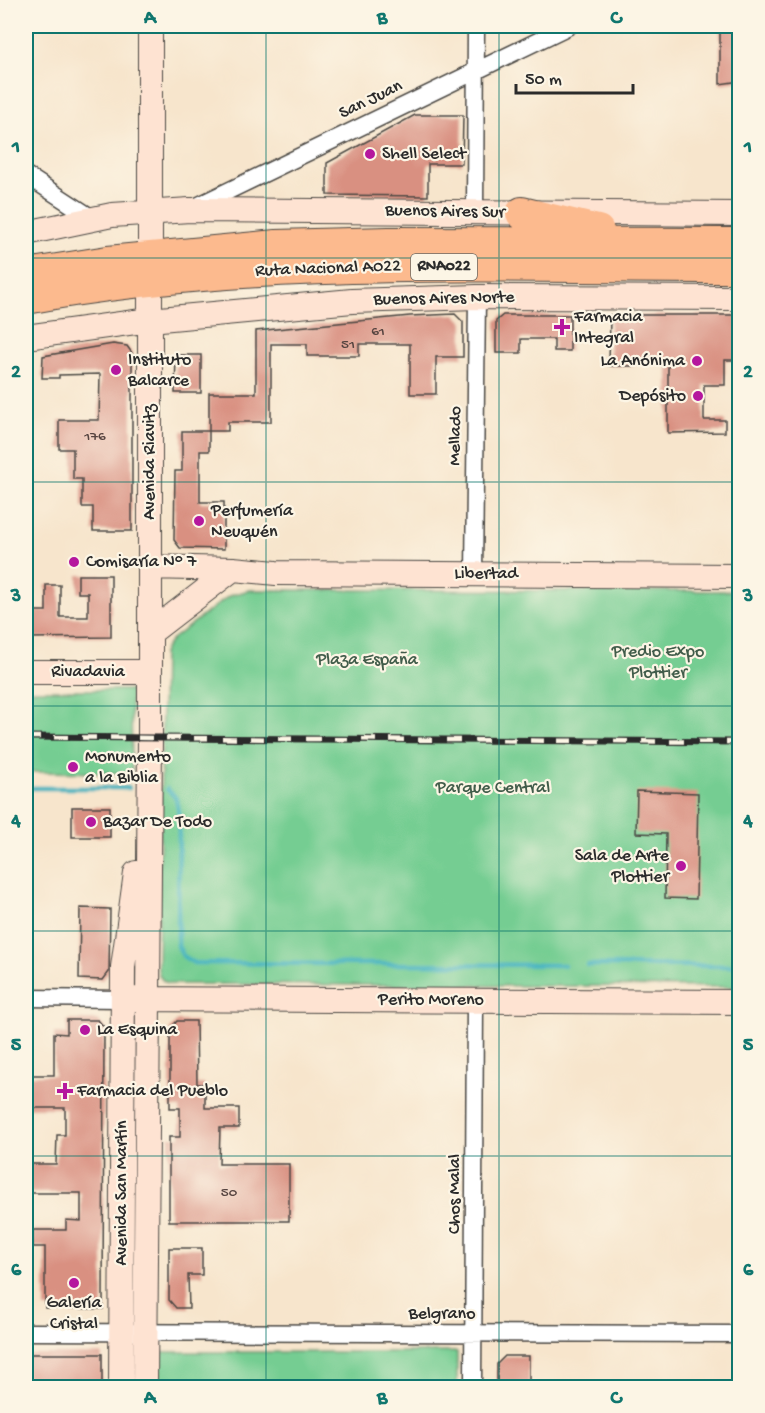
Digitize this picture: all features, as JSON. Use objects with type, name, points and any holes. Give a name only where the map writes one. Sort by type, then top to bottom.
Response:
[{"type":"highway","points":[[522,213],[645,243]]},
{"type":"highway","name":"Ruta Nacional A022","points":[[26,298],[240,249],[322,244],[740,244]]},
{"type":"highway","name":"Ruta Nacional A022","points":[[26,275],[150,268],[740,267]]},
{"type":"main road","name":"Avenida Riavitz","points":[[147,999],[150,633],[158,568],[150,320],[150,26]]},
{"type":"main road","name":"Buenos Aires Sur","points":[[26,232],[92,218],[150,211],[740,214]]},
{"type":"main road","name":"Buenos Aires Norte","points":[[26,337],[150,320],[352,301],[477,297],[740,298]]},
{"type":"main road","name":"Libertad","points":[[158,568],[233,569],[276,573],[740,576]]},
{"type":"main road","points":[[158,568],[188,584],[191,594],[190,604]]},
{"type":"main road","points":[[150,633],[233,569]]},
{"type":"main road","name":"Rivadavia","points":[[26,672],[150,672]]},
{"type":"main road","name":"Avenida Riavitz","points":[[123,999],[126,937],[149,791]]},
{"type":"main road","name":"Perito Moreno","points":[[123,999],[740,1002]]},
{"type":"main road","name":"Avenida San Martín","points":[[120,1388],[123,999]]},
{"type":"main road","name":"Avenida San Martín","points":[[145,1388],[147,999]]},
{"type":"street","points":[[475,212],[476,26]]},
{"type":"street","name":"San Juan","points":[[190,210],[569,26]]},
{"type":"street","points":[[26,175],[92,218]]},
{"type":"street","points":[[58,197],[63,213],[58,225]]},
{"type":"street","name":"Mellado","points":[[474,574],[477,297]]},
{"type":"street","points":[[26,998],[123,999]]},
{"type":"street","name":"Chos Malal","points":[[473,1388],[475,1000]]},
{"type":"street","name":"Belgrano","points":[[26,1332],[740,1334]]},
{"type":"green space","name":"Parque Central","points":[[249,590],[739,591],[739,987],[172,984],[163,980],[158,966],[163,654],[172,639],[229,596]]},
{"type":"green space","points":[[26,690],[131,690],[132,773],[26,772]]},
{"type":"green space","points":[[156,1352],[457,1352],[457,1387],[156,1387]]},
{"type":"building","points":[[720,26],[740,26],[740,81],[720,84]]},
{"type":"building","points":[[415,115],[463,115],[462,164],[428,164],[428,196],[327,195],[327,163]]},
{"type":"building","points":[[455,314],[463,322],[463,357],[436,357],[436,394],[410,394],[410,344],[359,344],[359,356],[307,356],[307,344],[271,344],[271,422],[228,422],[228,431],[209,431],[209,393],[256,393],[256,331],[410,316]]},
{"type":"building","points":[[503,315],[570,315],[570,351],[554,351],[554,339],[521,339],[521,353],[496,353],[496,321]]},
{"type":"building","points":[[610,315],[740,315],[740,360],[725,360],[725,385],[704,385],[704,420],[725,420],[725,432],[668,433],[668,362],[634,362],[634,366],[609,366]]},
{"type":"building","points":[[113,344],[127,346],[132,353],[132,531],[93,531],[93,507],[82,507],[82,479],[73,479],[73,449],[59,449],[59,420],[99,420],[100,374],[59,375],[59,378],[42,378],[43,356]]},
{"type":"building","points":[[176,355],[201,355],[201,393],[175,393]]},
{"type":"building","points":[[182,431],[209,431],[209,451],[200,451],[200,502],[224,502],[224,549],[180,548],[174,540],[175,471],[182,471]]},
{"type":"building","points":[[78,575],[111,575],[111,637],[26,638],[26,611],[46,611],[46,585],[60,585],[60,617],[88,617],[88,593],[78,593]]},
{"type":"building","name":"Sala de Arte Plottier","points":[[637,791],[698,793],[696,899],[665,898],[666,834],[636,833]]},
{"type":"building","name":"Bazar De Todo","points":[[72,807],[110,807],[110,837],[72,837]]},
{"type":"building","points":[[80,908],[110,909],[109,972],[103,980],[79,979]]},
{"type":"building","points":[[67,1020],[98,1020],[104,1027],[103,1309],[45,1308],[45,1247],[33,1247],[33,1230],[66,1230],[66,1220],[81,1221],[81,1193],[26,1193],[28,1164],[56,1164],[57,1135],[65,1135],[65,1108],[26,1108],[26,1075],[54,1075],[54,1033],[67,1034]]},
{"type":"building","points":[[177,1021],[196,1021],[197,1084],[205,1084],[205,1108],[239,1108],[239,1128],[220,1128],[219,1164],[289,1164],[289,1221],[169,1221],[169,1137],[180,1137],[180,1108],[170,1108],[170,1029]]},
{"type":"building","points":[[169,1248],[202,1248],[202,1275],[188,1275],[189,1308],[176,1308],[169,1300]]},
{"type":"building","points":[[26,1354],[102,1354],[102,1388],[26,1388]]},
{"type":"building","points":[[505,1356],[529,1356],[529,1388],[497,1388],[497,1364]]},
{"type":"waterway","points":[[26,788],[129,788]]},
{"type":"waterway","points":[[167,789],[176,798],[179,814],[178,946],[183,956],[194,963],[564,965]]},
{"type":"waterway","points":[[587,965],[740,966]]},
{"type":"railway","points":[[26,737],[740,742]]},
{"type":"place","name":"Shell Select","points":[[370,154]]},
{"type":"place","name":"Farmacia Integral","points":[[562,327]]},
{"type":"place","name":"La Anónima","points":[[697,361]]},
{"type":"place","name":"Instituto Balcarce","points":[[116,370]]},
{"type":"place","name":"Depósito","points":[[698,396]]},
{"type":"place","name":"Perfumería Neuquén","points":[[199,521]]},
{"type":"place","name":"Comisaría N° 7","points":[[74,562]]},
{"type":"place","name":"Monumento a la Biblia","points":[[73,767]]},
{"type":"place","name":"Bazar De Todo","points":[[91,822]]},
{"type":"place","name":"Sala de Arte Plottier","points":[[681,866]]},
{"type":"place","name":"La Esquina","points":[[85,1030]]},
{"type":"place","name":"Farmacia del Pueblo","points":[[65,1091]]},
{"type":"place","name":"Galería Cristal","points":[[74,1283]]},
{"type":"park label","name":"Plaza España","points":[[367,660]]},
{"type":"park label","name":"Predio Expo Plottier","points":[[658,662]]}]
